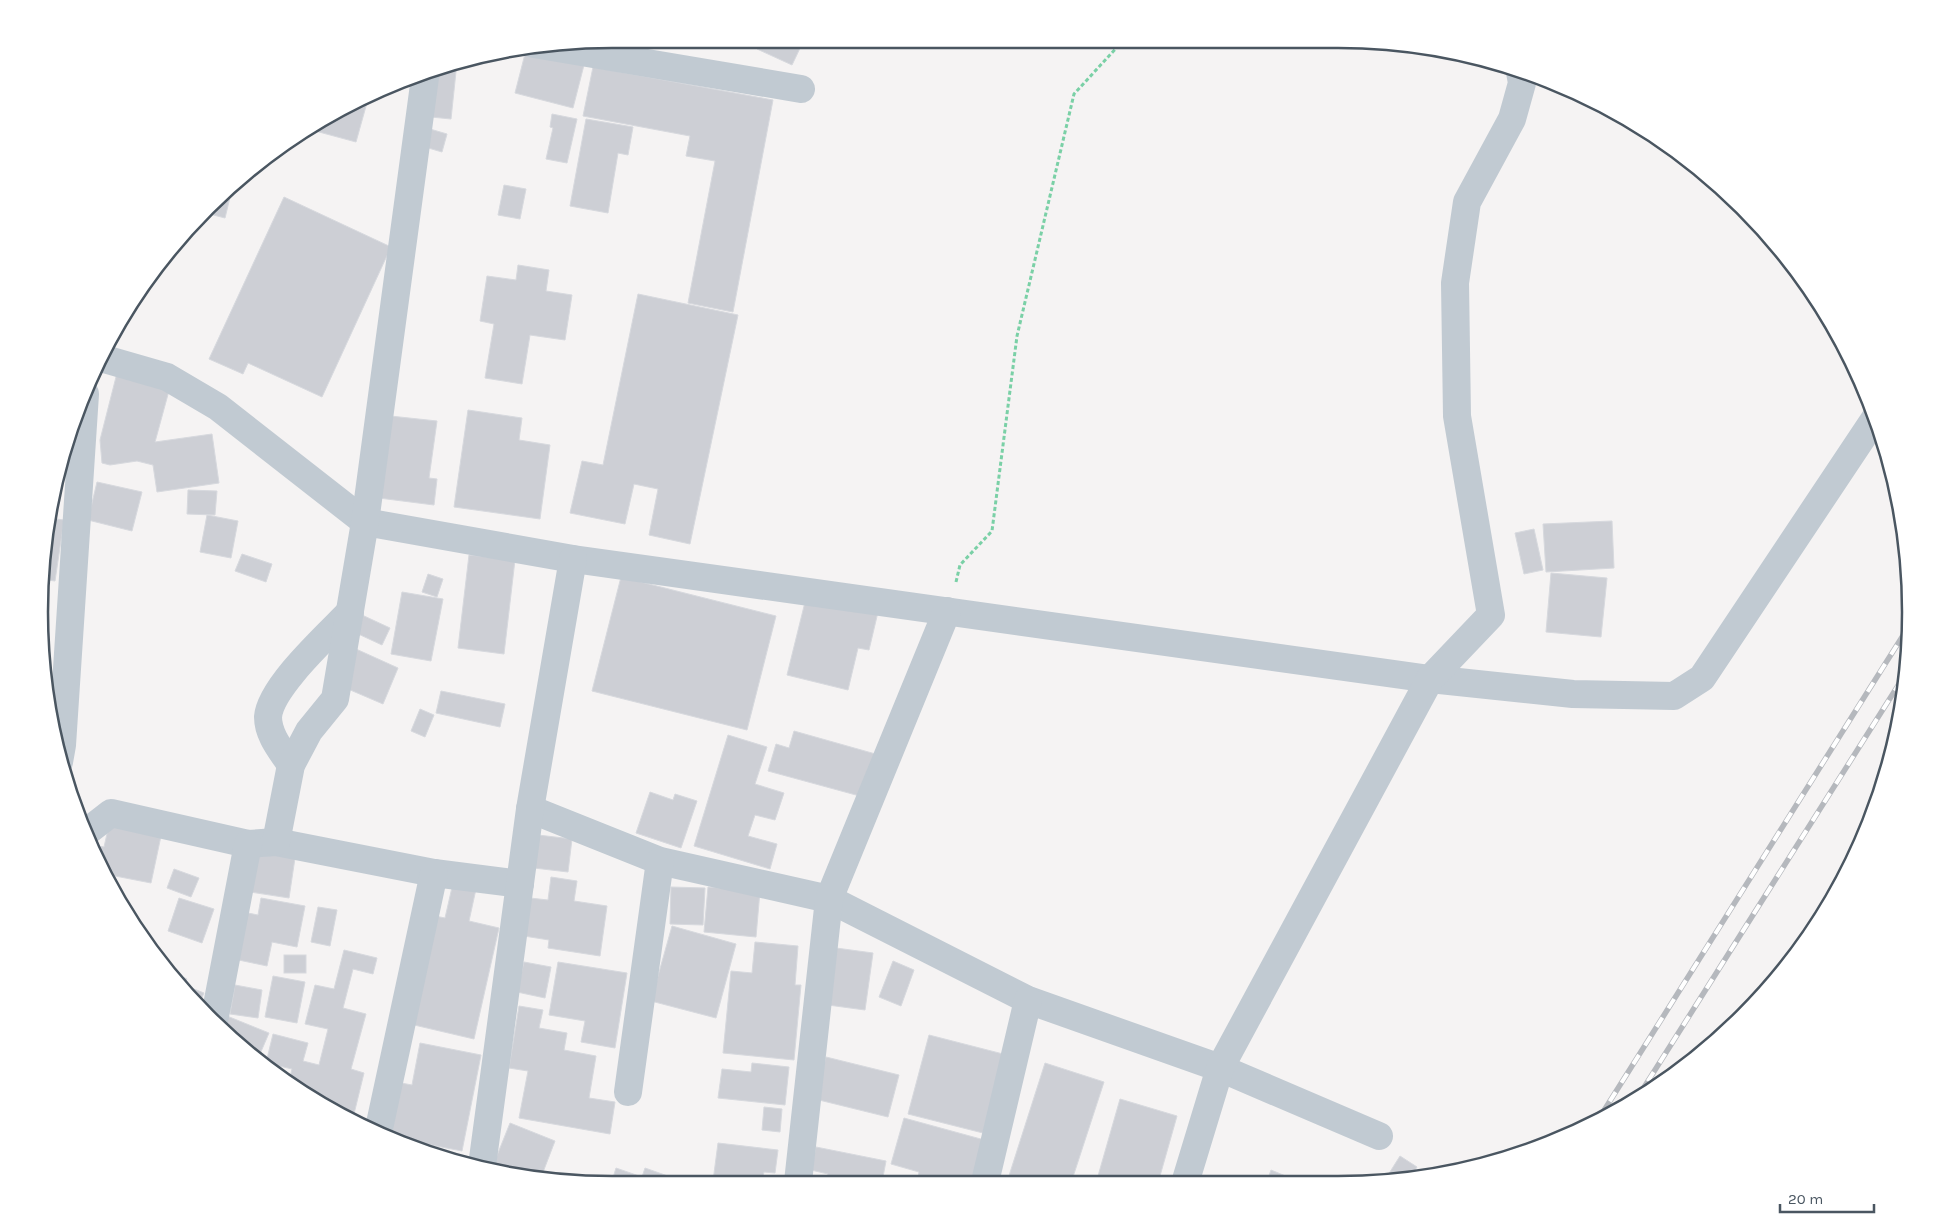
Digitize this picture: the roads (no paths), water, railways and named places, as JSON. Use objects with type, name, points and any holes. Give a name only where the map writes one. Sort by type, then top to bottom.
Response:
[{"type":"street","points":[[567,50],[801,89]]},
{"type":"street","points":[[1187,1176],[1220,1068],[1430,679],[1491,616],[1458,416],[1455,283],[1466,202],[1512,119],[1522,82],[1521,78]]},
{"type":"street","points":[[276,842],[291,764],[309,731],[335,699],[365,522],[425,79]]},
{"type":"street","points":[[107,360],[168,377],[218,407],[365,522],[573,559],[1430,679],[1573,694],[1674,696],[1702,678],[1871,425]]},
{"type":"street","points":[[60,728],[82,417]]},
{"type":"street","points":[[483,1161],[530,809],[573,559]]},
{"type":"street","points":[[799,1176],[829,899],[947,611]]},
{"type":"street","points":[[291,764],[272,737],[268,716],[277,693],[296,669],[350,612]]},
{"type":"street","points":[[530,809],[660,861],[829,899],[1028,1000],[1220,1068],[1379,1136]]},
{"type":"street","points":[[90,829],[110,813],[248,844],[276,842],[434,873],[520,884]]},
{"type":"street","points":[[215,1013],[248,844]]},
{"type":"street","points":[[628,1092],[660,861]]},
{"type":"street","points":[[379,1126],[434,873]]},
{"type":"street","points":[[986,1176],[1028,1000]]},
{"type":"railway","points":[[1605,1109],[1901,638]]},
{"type":"railway","points":[[1645,1085],[1898,686]]}]
